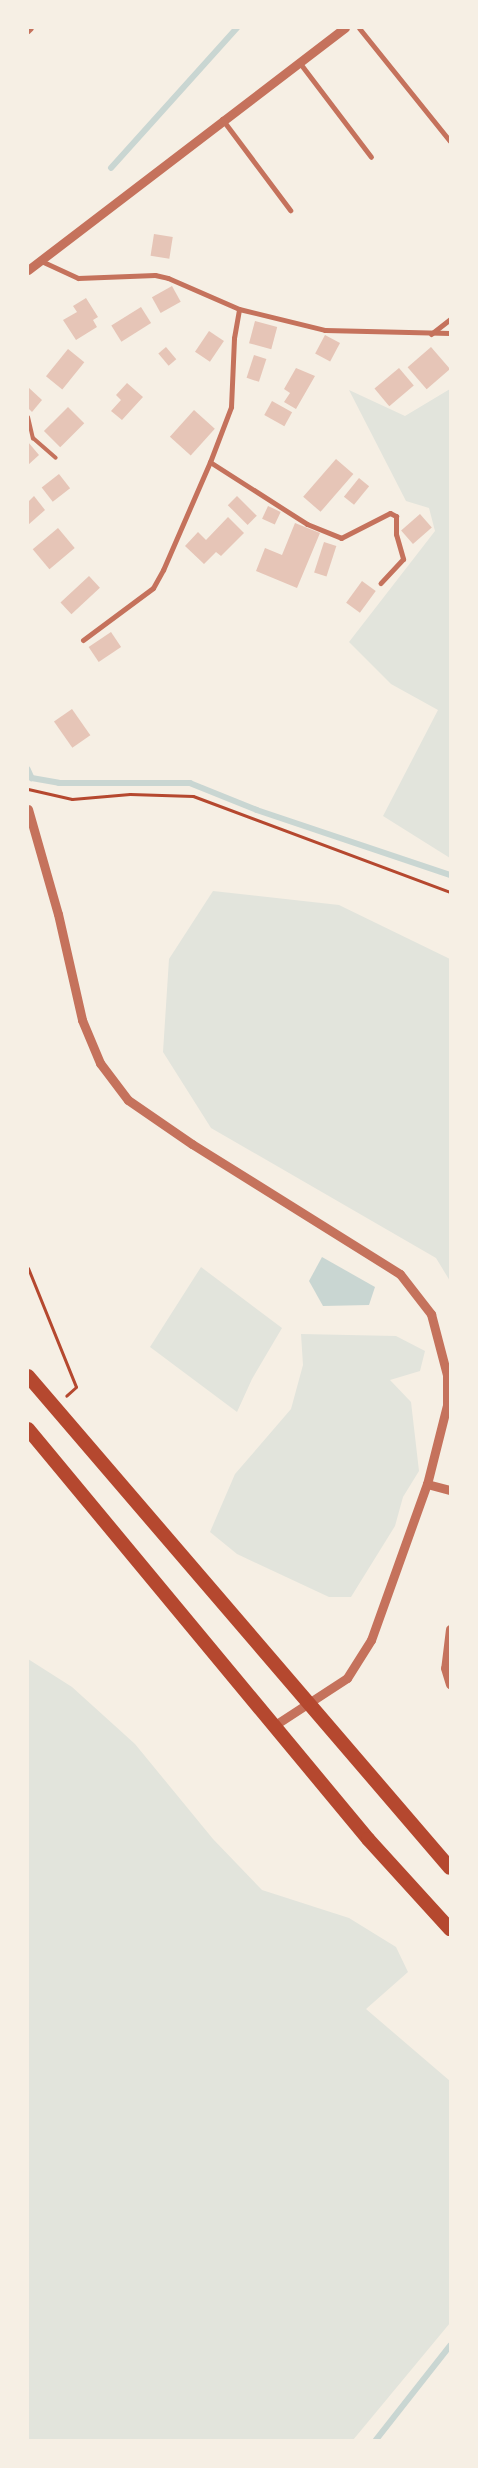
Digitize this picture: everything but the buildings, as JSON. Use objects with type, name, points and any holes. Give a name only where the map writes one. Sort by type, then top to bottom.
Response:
[{"type":"highway","points":[[28,1376],[306,1703],[450,1868]]},
{"type":"highway","points":[[28,1429],[368,1839],[450,1929]]},
{"type":"street","points":[[28,270],[221,119],[345,28]]},
{"type":"street","points":[[358,28],[450,141]]},
{"type":"street","points":[[299,62],[371,157]]},
{"type":"street","points":[[221,119],[290,210]]},
{"type":"street","points":[[39,260],[78,278],[155,275],[168,278],[239,309],[325,330],[450,333]]},
{"type":"street","points":[[83,640],[153,588],[210,462],[231,407],[234,338],[239,309]]},
{"type":"street","points":[[430,334],[450,319]]},
{"type":"street","points":[[210,462],[307,524],[341,538],[390,513],[396,516],[396,534],[403,559],[381,583]]},
{"type":"street","points":[[28,809],[58,914],[82,1020],[100,1063],[128,1100],[192,1144],[400,1274],[431,1314],[448,1372],[447,1405],[427,1484],[371,1640],[347,1678],[275,1725]]},
{"type":"street","points":[[427,1484],[450,1490]]},
{"type":"street","points":[[450,1629],[444,1668],[450,1684]]},
{"type":"lane","points":[[28,417],[33,438],[56,458]]},
{"type":"path","points":[[28,789],[72,799],[130,794],[193,796],[450,892]]},
{"type":"path","points":[[28,1268],[76,1387],[55,1406]]},
{"type":"shaded area","points":[[450,389],[450,858],[383,816],[438,710],[391,684],[349,642],[435,531],[429,508],[406,501],[349,390],[405,416]]},
{"type":"shaded area","points":[[213,891],[339,905],[450,959],[450,1281],[436,1258],[211,1128],[163,1052],[169,959]]},
{"type":"shaded area","points":[[322,1257],[375,1287],[369,1305],[323,1306],[309,1281]]},
{"type":"shaded area","points":[[201,1267],[282,1328],[252,1379],[237,1412],[150,1347]]},
{"type":"shaded area","points":[[301,1334],[396,1336],[425,1351],[420,1371],[390,1380],[411,1402],[419,1471],[403,1497],[395,1526],[351,1597],[329,1597],[237,1554],[210,1532],[235,1474],[291,1409],[303,1365]]},
{"type":"shaded area","points":[[28,1659],[72,1687],[135,1744],[213,1839],[262,1890],[349,1918],[396,1947],[408,1972],[366,2009],[450,2081],[450,2323],[353,2440],[28,2440]]},
{"type":"waterway","points":[[111,168],[237,28]]},
{"type":"waterway","points":[[28,769],[32,778],[59,783],[190,783],[257,810],[450,875]]},
{"type":"waterway","points":[[376,2440],[450,2346]]}]
